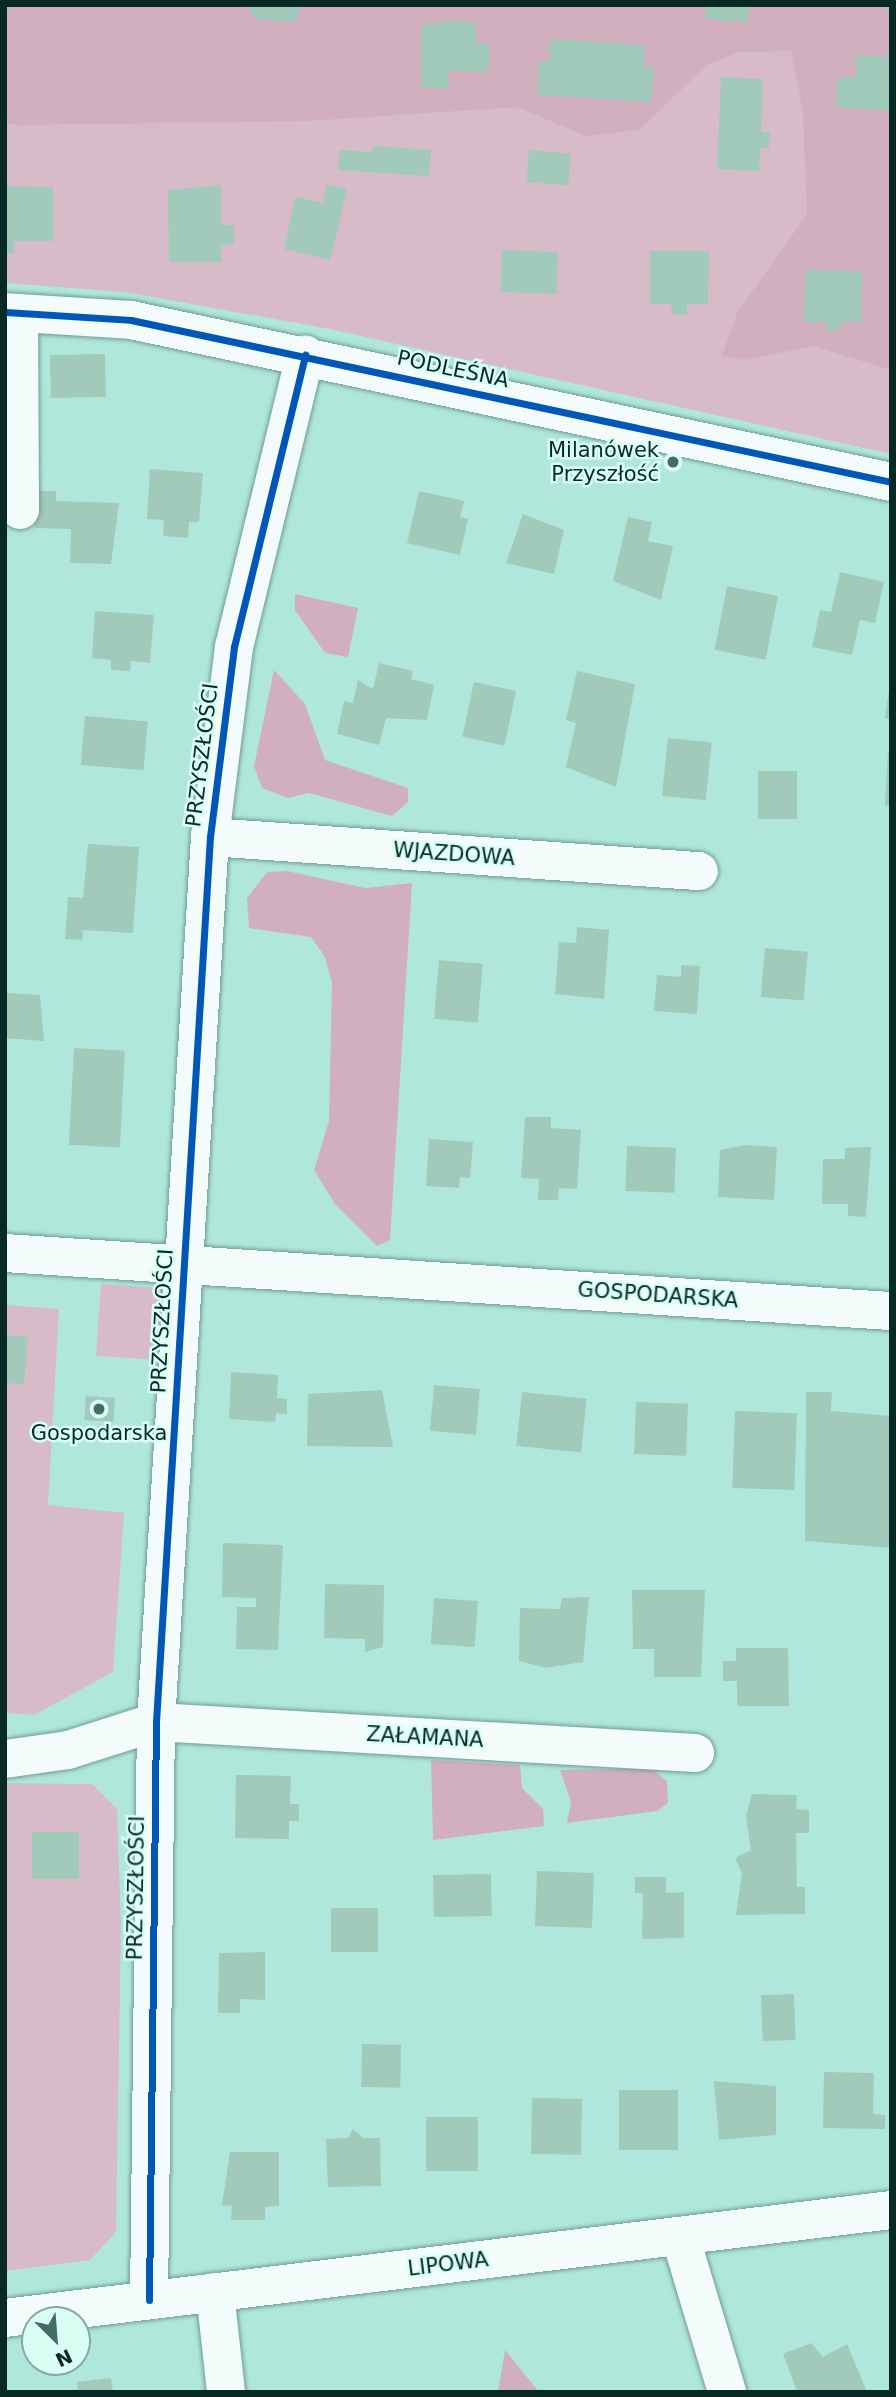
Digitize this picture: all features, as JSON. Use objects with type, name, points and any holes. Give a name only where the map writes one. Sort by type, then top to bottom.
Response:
[{"type":"street","name":"PODLEŚNA","points":[[12,313],[131,320],[891,482]]},
{"type":"street","points":[[12,313],[20,510]]},
{"type":"street","name":"PRZYSZŁOŚCI","points":[[149,2300],[156,1722],[209,837],[234,647],[304,355]]},
{"type":"street","name":"WJAZDOWA","points":[[209,837],[699,871]]},
{"type":"street","name":"GOSPODARSKA","points":[[5,1253],[183,1262],[891,1311]]},
{"type":"street","points":[[5,1759],[68,1750],[156,1722]]},
{"type":"street","name":"ZAŁAMANA","points":[[156,1722],[695,1753]]},
{"type":"street","name":"LIPOWA","points":[[5,2318],[891,2210]]},
{"type":"street","points":[[680,2236],[727,2392]]},
{"type":"street","points":[[215,2292],[226,2392]]},
{"type":"shaded area","points":[[5,5],[891,5],[891,454],[325,328],[124,292],[5,283]]},
{"type":"shaded area","points":[[5,5],[891,5],[891,370],[814,346],[744,360],[722,356],[737,313],[807,214],[803,113],[791,51],[739,52],[707,65],[639,130],[586,136],[517,107],[308,121],[18,125],[5,123]]},
{"type":"shaded area","points":[[295,594],[358,608],[348,657],[325,653],[295,610]]},
{"type":"shaded area","points":[[274,670],[305,704],[325,760],[408,788],[408,802],[392,816],[309,793],[288,798],[262,788],[254,766]]},
{"type":"shaded area","points":[[287,871],[365,888],[412,883],[390,1240],[377,1246],[335,1204],[314,1170],[329,1121],[332,983],[325,957],[311,937],[249,928],[247,898],[267,872]]},
{"type":"shaded area","points":[[101,1284],[162,1288],[157,1360],[96,1356]]},
{"type":"shaded area","points":[[5,1305],[59,1309],[48,1505],[124,1513],[113,1672],[34,1715],[5,1713]]},
{"type":"shaded area","points":[[431,1760],[520,1765],[522,1788],[543,1809],[544,1826],[433,1840]]},
{"type":"shaded area","points":[[652,1769],[667,1781],[668,1803],[657,1811],[567,1823],[571,1802],[560,1770]]},
{"type":"shaded area","points":[[5,1783],[92,1784],[117,1809],[121,1927],[116,2232],[90,2260],[5,2271]]},
{"type":"shaded area","points":[[505,2350],[539,2392],[498,2392]]},
{"type":"building","points":[[244,5],[299,5],[298,16],[292,22],[257,19]]},
{"type":"building","points":[[706,5],[749,5],[748,22],[705,19]]},
{"type":"building","points":[[449,21],[476,23],[476,43],[489,44],[489,72],[449,71],[448,88],[421,88],[422,25]]},
{"type":"building","points":[[551,39],[645,45],[643,67],[654,67],[651,102],[537,95],[539,62],[549,61]]},
{"type":"building","points":[[856,55],[891,57],[891,111],[836,107],[837,77],[855,77]]},
{"type":"building","points":[[721,77],[763,79],[761,132],[770,132],[769,148],[760,148],[759,171],[717,169]]},
{"type":"building","points":[[373,146],[431,150],[429,176],[338,170],[339,150],[372,152]]},
{"type":"building","points":[[529,150],[571,154],[568,186],[526,182]]},
{"type":"building","points":[[327,184],[347,189],[330,260],[284,249],[295,197],[323,203]]},
{"type":"building","points":[[221,185],[221,225],[234,225],[234,244],[221,245],[221,262],[169,262],[168,190]]},
{"type":"building","points":[[5,186],[53,187],[53,241],[14,241],[14,253],[5,253]]},
{"type":"building","points":[[502,250],[558,252],[557,294],[501,292]]},
{"type":"building","points":[[650,251],[709,251],[708,304],[687,304],[687,315],[672,314],[671,304],[650,304]]},
{"type":"building","points":[[805,270],[862,271],[861,322],[840,322],[840,331],[827,331],[827,322],[804,322]]},
{"type":"building","points":[[105,354],[106,397],[51,398],[50,355]]},
{"type":"building","points":[[150,469],[203,473],[199,522],[189,522],[188,538],[163,536],[164,520],[147,519]]},
{"type":"building","points":[[30,491],[56,491],[56,501],[119,503],[111,564],[70,563],[71,529],[35,528]]},
{"type":"building","points":[[419,491],[464,501],[460,517],[468,519],[460,555],[407,543]]},
{"type":"building","points":[[523,514],[564,530],[554,574],[506,563]]},
{"type":"building","points":[[628,517],[652,522],[648,541],[673,546],[661,600],[613,581]]},
{"type":"building","points":[[840,572],[884,582],[875,623],[860,620],[852,655],[812,647],[820,610],[831,612]]},
{"type":"building","points":[[727,586],[778,596],[766,660],[715,650]]},
{"type":"building","points":[[95,611],[154,615],[150,663],[131,661],[130,671],[111,670],[111,660],[92,658]]},
{"type":"building","points":[[379,663],[413,671],[411,679],[434,685],[427,720],[386,718],[379,745],[337,734],[344,701],[353,703],[358,680],[373,689]]},
{"type":"building","points":[[577,671],[635,684],[616,787],[566,767],[576,723],[566,720]]},
{"type":"building","points":[[474,682],[516,691],[504,746],[462,737]]},
{"type":"building","points":[[889,690],[891,691],[891,719],[885,718]]},
{"type":"building","points":[[85,716],[148,721],[143,770],[81,765]]},
{"type":"building","points":[[668,738],[712,743],[706,800],[662,796]]},
{"type":"building","points":[[888,752],[891,752],[891,806],[885,806]]},
{"type":"building","points":[[758,771],[797,771],[797,819],[758,819]]},
{"type":"building","points":[[88,844],[139,847],[133,933],[83,930],[82,940],[65,939],[68,897],[83,898]]},
{"type":"building","points":[[577,927],[609,930],[604,999],[555,994],[559,942],[576,943]]},
{"type":"building","points":[[765,948],[808,952],[804,1001],[761,997]]},
{"type":"building","points":[[439,960],[483,964],[478,1023],[434,1019]]},
{"type":"building","points":[[681,965],[700,966],[697,1014],[654,1011],[657,975],[681,977]]},
{"type":"building","points":[[5,993],[40,995],[44,1041],[5,1038]]},
{"type":"building","points":[[74,1048],[125,1051],[120,1148],[69,1145]]},
{"type":"building","points":[[525,1117],[551,1117],[551,1128],[581,1130],[577,1189],[559,1188],[558,1200],[538,1200],[539,1179],[521,1178]]},
{"type":"building","points":[[429,1139],[473,1142],[470,1178],[460,1177],[459,1188],[426,1186]]},
{"type":"building","points":[[746,1145],[777,1147],[774,1200],[718,1197],[720,1150]]},
{"type":"building","points":[[627,1146],[676,1148],[674,1193],[625,1191]]},
{"type":"building","points":[[871,1147],[866,1217],[848,1216],[848,1204],[822,1204],[823,1159],[845,1159],[845,1148]]},
{"type":"building","points":[[5,1335],[28,1337],[24,1384],[5,1383]]},
{"type":"building","points":[[231,1372],[278,1375],[277,1398],[287,1399],[287,1414],[276,1413],[275,1422],[229,1419]]},
{"type":"building","points":[[434,1385],[480,1389],[476,1435],[430,1431]]},
{"type":"building","points":[[382,1390],[393,1447],[307,1446],[308,1394]]},
{"type":"building","points":[[522,1392],[587,1399],[581,1452],[516,1446]]},
{"type":"building","points":[[806,1392],[832,1392],[831,1411],[891,1416],[891,1548],[805,1541]]},
{"type":"building","name":"Gospodarska","points":[[86,1396],[115,1398],[113,1422],[84,1420]]},
{"type":"building","points":[[636,1402],[688,1404],[686,1456],[634,1454]]},
{"type":"building","points":[[735,1411],[797,1413],[794,1490],[732,1488]]},
{"type":"building","points":[[223,1543],[283,1545],[278,1650],[236,1649],[237,1607],[256,1607],[256,1598],[222,1597]]},
{"type":"building","points":[[325,1584],[384,1585],[383,1647],[365,1652],[365,1639],[324,1638]]},
{"type":"building","points":[[632,1590],[705,1590],[701,1677],[654,1677],[654,1649],[633,1649]]},
{"type":"building","points":[[589,1597],[583,1662],[546,1668],[519,1661],[520,1608],[560,1609],[562,1598]]},
{"type":"building","points":[[434,1598],[478,1601],[475,1647],[431,1644]]},
{"type":"building","points":[[736,1648],[788,1648],[789,1706],[737,1706],[737,1681],[723,1681],[723,1661],[736,1661]]},
{"type":"building","points":[[236,1775],[291,1776],[290,1804],[299,1804],[299,1821],[289,1821],[289,1839],[235,1838]]},
{"type":"building","points":[[752,1794],[797,1795],[796,1809],[809,1810],[809,1833],[796,1833],[797,1887],[805,1887],[805,1914],[736,1915],[742,1873],[735,1858],[751,1850],[746,1816]]},
{"type":"building","points":[[32,1832],[79,1832],[79,1879],[32,1879]]},
{"type":"building","points":[[537,1871],[594,1873],[592,1928],[535,1926]]},
{"type":"building","points":[[491,1874],[492,1916],[434,1917],[433,1875]]},
{"type":"building","points":[[635,1877],[666,1877],[666,1893],[684,1892],[684,1938],[642,1939],[643,1893],[635,1893]]},
{"type":"building","points":[[331,1908],[378,1908],[378,1952],[331,1952]]},
{"type":"building","points":[[265,1952],[265,2000],[240,1999],[240,2013],[218,2013],[219,1953]]},
{"type":"building","points":[[794,1994],[796,2040],[763,2041],[761,1995]]},
{"type":"building","points":[[362,2044],[401,2045],[400,2088],[361,2087]]},
{"type":"building","points":[[824,2072],[874,2073],[873,2114],[885,2115],[885,2129],[823,2128]]},
{"type":"building","points":[[714,2081],[776,2086],[776,2135],[719,2140]]},
{"type":"building","points":[[619,2090],[678,2090],[678,2150],[619,2150]]},
{"type":"building","points":[[532,2098],[582,2099],[581,2155],[531,2154]]},
{"type":"building","points":[[426,2117],[478,2117],[478,2171],[426,2171]]},
{"type":"building","points":[[353,2129],[363,2138],[380,2138],[381,2186],[328,2187],[326,2139],[348,2138]]},
{"type":"building","points":[[230,2152],[279,2152],[279,2206],[265,2207],[265,2220],[231,2220],[232,2206],[222,2205]]},
{"type":"building","points":[[811,2343],[823,2357],[847,2344],[867,2392],[797,2392],[783,2354]]},
{"type":"building","points":[[111,2378],[113,2392],[78,2392],[77,2382]]},
{"type":"cycle path","points":[[5,312],[131,320],[891,482]]},
{"type":"cycle path","points":[[149,2300],[156,1722],[210,837],[234,647],[305,355]]},
{"type":"place","name":"Milanówek Przyszłość","points":[[673,462]]},
{"type":"place","name":"Gospodarska","points":[[99,1409]]}]
